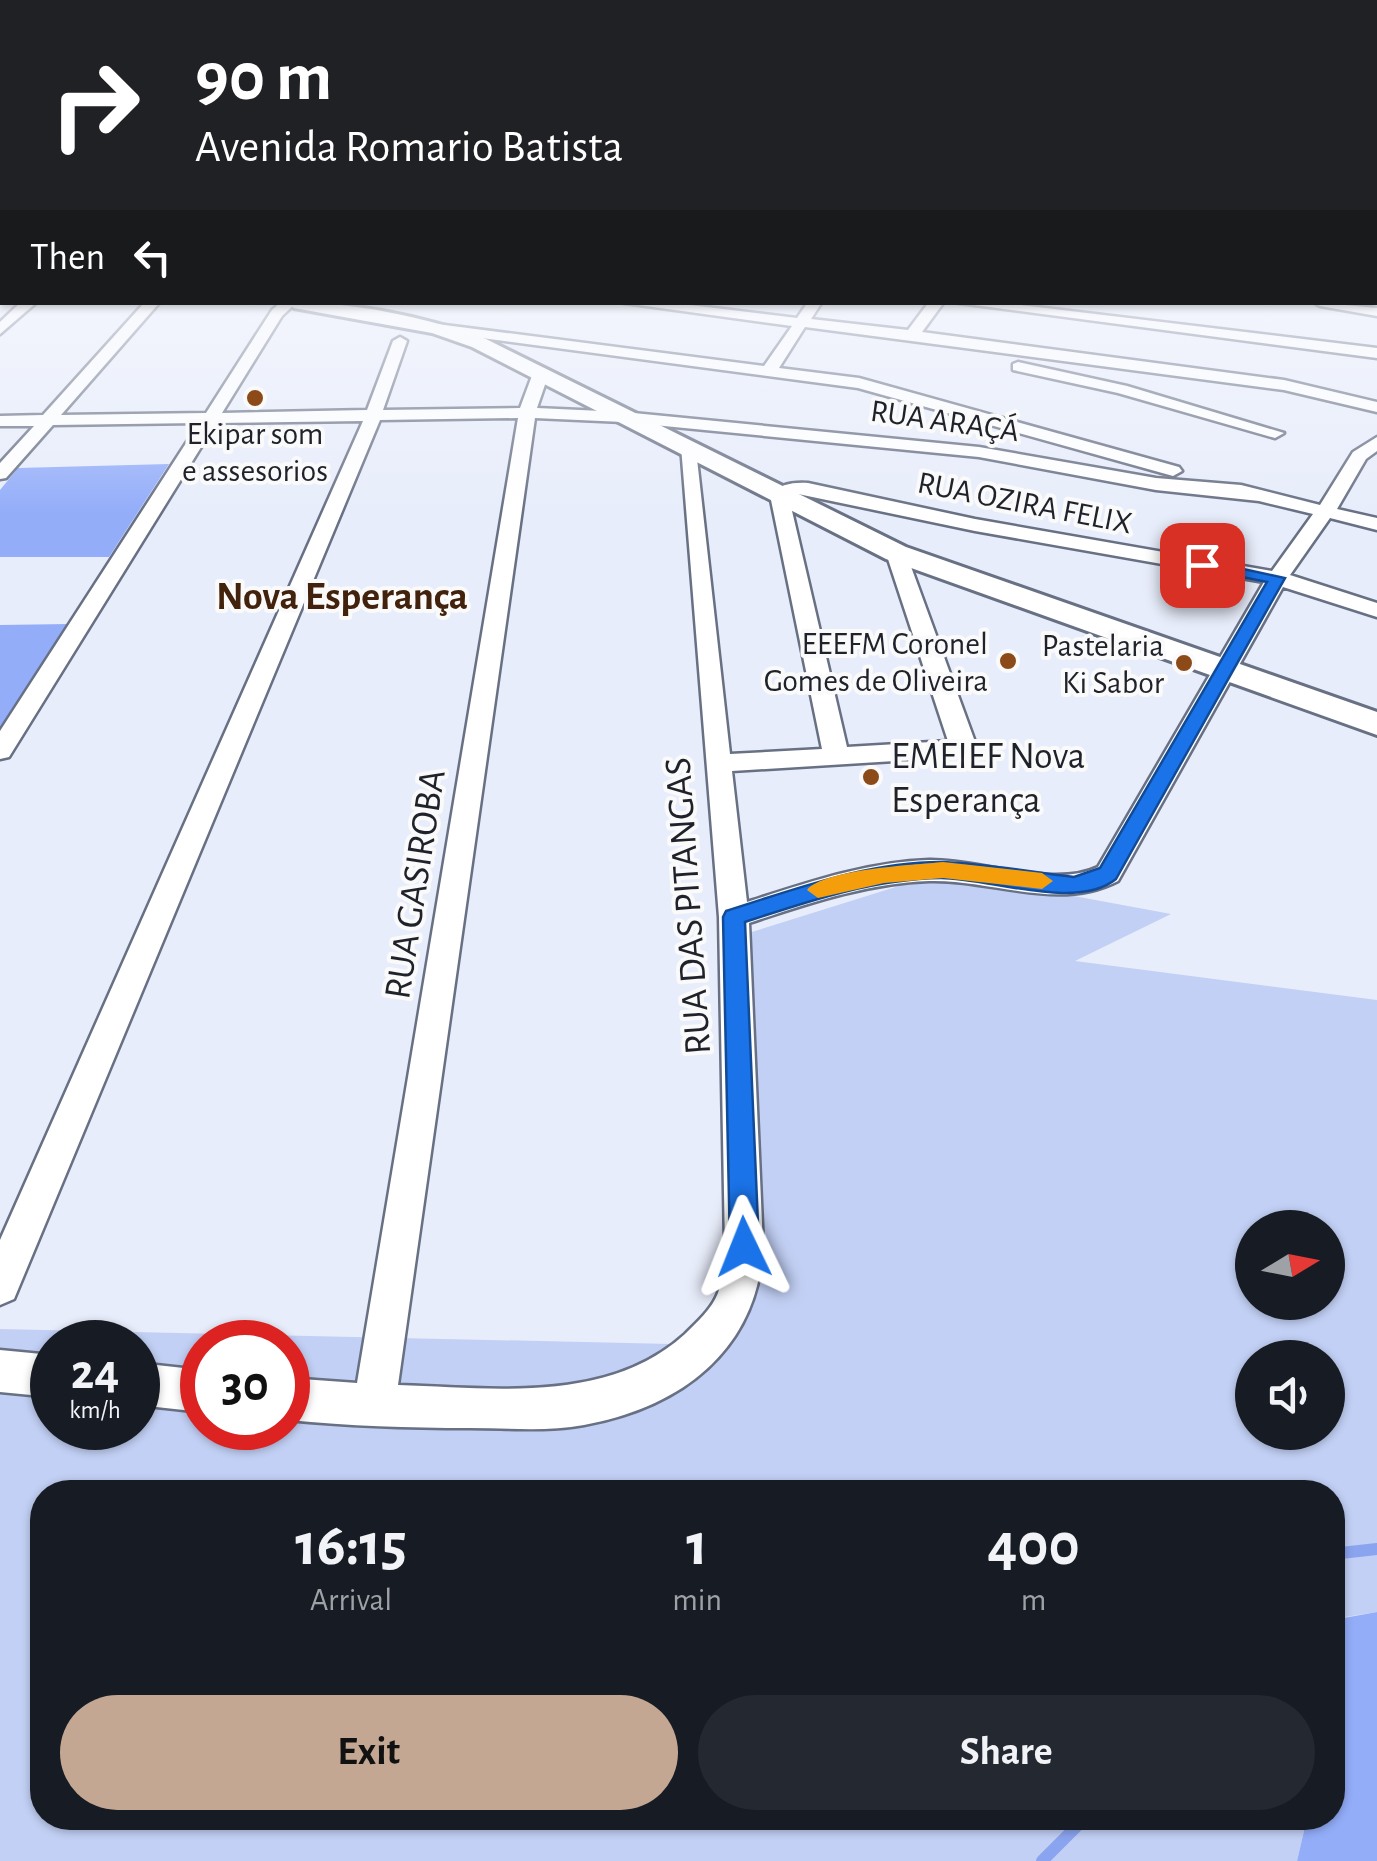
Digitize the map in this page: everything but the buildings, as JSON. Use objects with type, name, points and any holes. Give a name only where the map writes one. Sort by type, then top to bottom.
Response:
[{"type":"street","points":[[0,474],[119,340]]},
{"type":"street","points":[[0,751],[261,340]]},
{"type":"street","points":[[467,340],[500,353],[896,554],[1377,724]]},
{"type":"street","points":[[500,353],[527,340],[770,369],[900,392],[1257,496],[1377,524]]},
{"type":"street","points":[[770,369],[790,340]]},
{"type":"street","points":[[918,340],[928,348],[1121,390],[1275,433]]},
{"type":"street","points":[[948,340],[1284,385],[1377,407]]},
{"type":"street","points":[[1269,340],[1377,353]]},
{"type":"street","points":[[0,1285],[373,416],[400,341]]},
{"type":"street","name":"RUA GASIROBA","points":[[374,1408],[527,413],[540,373]]},
{"type":"street","name":"RUA ARAÇÁ","points":[[0,421],[527,413],[623,417],[939,447],[1156,484],[1257,496]]},
{"type":"street","points":[[734,917],[826,888],[884,875],[943,870],[1074,885],[1100,880],[1108,874],[1277,578],[1359,456],[1377,442]]},
{"type":"street","name":"RUA DAS PITANGAS","points":[[310,1401],[374,1408],[564,1407],[610,1398],[657,1378],[702,1346],[727,1318],[741,1287],[744,1247],[734,917],[687,450]]},
{"type":"street","name":"RUA OZIRA FELIX","points":[[779,496],[796,488],[808,489],[976,525],[1277,578],[1377,610]]},
{"type":"street","points":[[779,496],[836,757]]},
{"type":"street","points":[[718,762],[960,750],[960,739],[896,554]]},
{"type":"street","points":[[0,1371],[30,1374]]},
{"type":"shaded area","points":[[169,464],[109,557],[0,557],[0,490],[18,468]]},
{"type":"shaded area","points":[[69,624],[0,730],[0,625]]},
{"type":"shaded area","points":[[934,875],[998,882],[1171,914],[1075,961],[1377,1000],[1377,1612],[1345,1617],[1345,1480],[30,1480],[30,1830],[1304,1830],[1297,1861],[0,1861],[0,1329],[30,1330],[30,1450],[160,1450],[160,1333],[180,1333],[180,1450],[310,1450],[310,1336],[671,1344],[722,1309],[738,1276],[723,941]]},
{"type":"shaded area","points":[[1377,1612],[1377,1861],[1297,1861],[1304,1830],[1345,1830],[1345,1618]]},
{"type":"waterway","points":[[1345,1553],[1377,1549]]},
{"type":"waterway","points":[[1042,1861],[1073,1830]]},
{"type":"slow traffic","points":[[818,890],[884,875],[943,870],[1042,881]]},
{"type":"place","name":"Ekipar som e assesorios","points":[[255,398]]},
{"type":"place","name":"EEEFM Coronel Gomes de Oliveira","points":[[1008,661]]},
{"type":"place","name":"Pastelaria Ki Sabor","points":[[1184,663]]},
{"type":"place","name":"EMEIEF Nova Esperança","points":[[871,777]]},
{"type":"district","name":"Nova Esperança","points":[[342,595]]},
{"type":"route","points":[[744,1247],[734,917],[826,888],[884,875],[943,870],[1074,885],[1090,884],[1108,874],[1277,578],[1202,565]]}]
